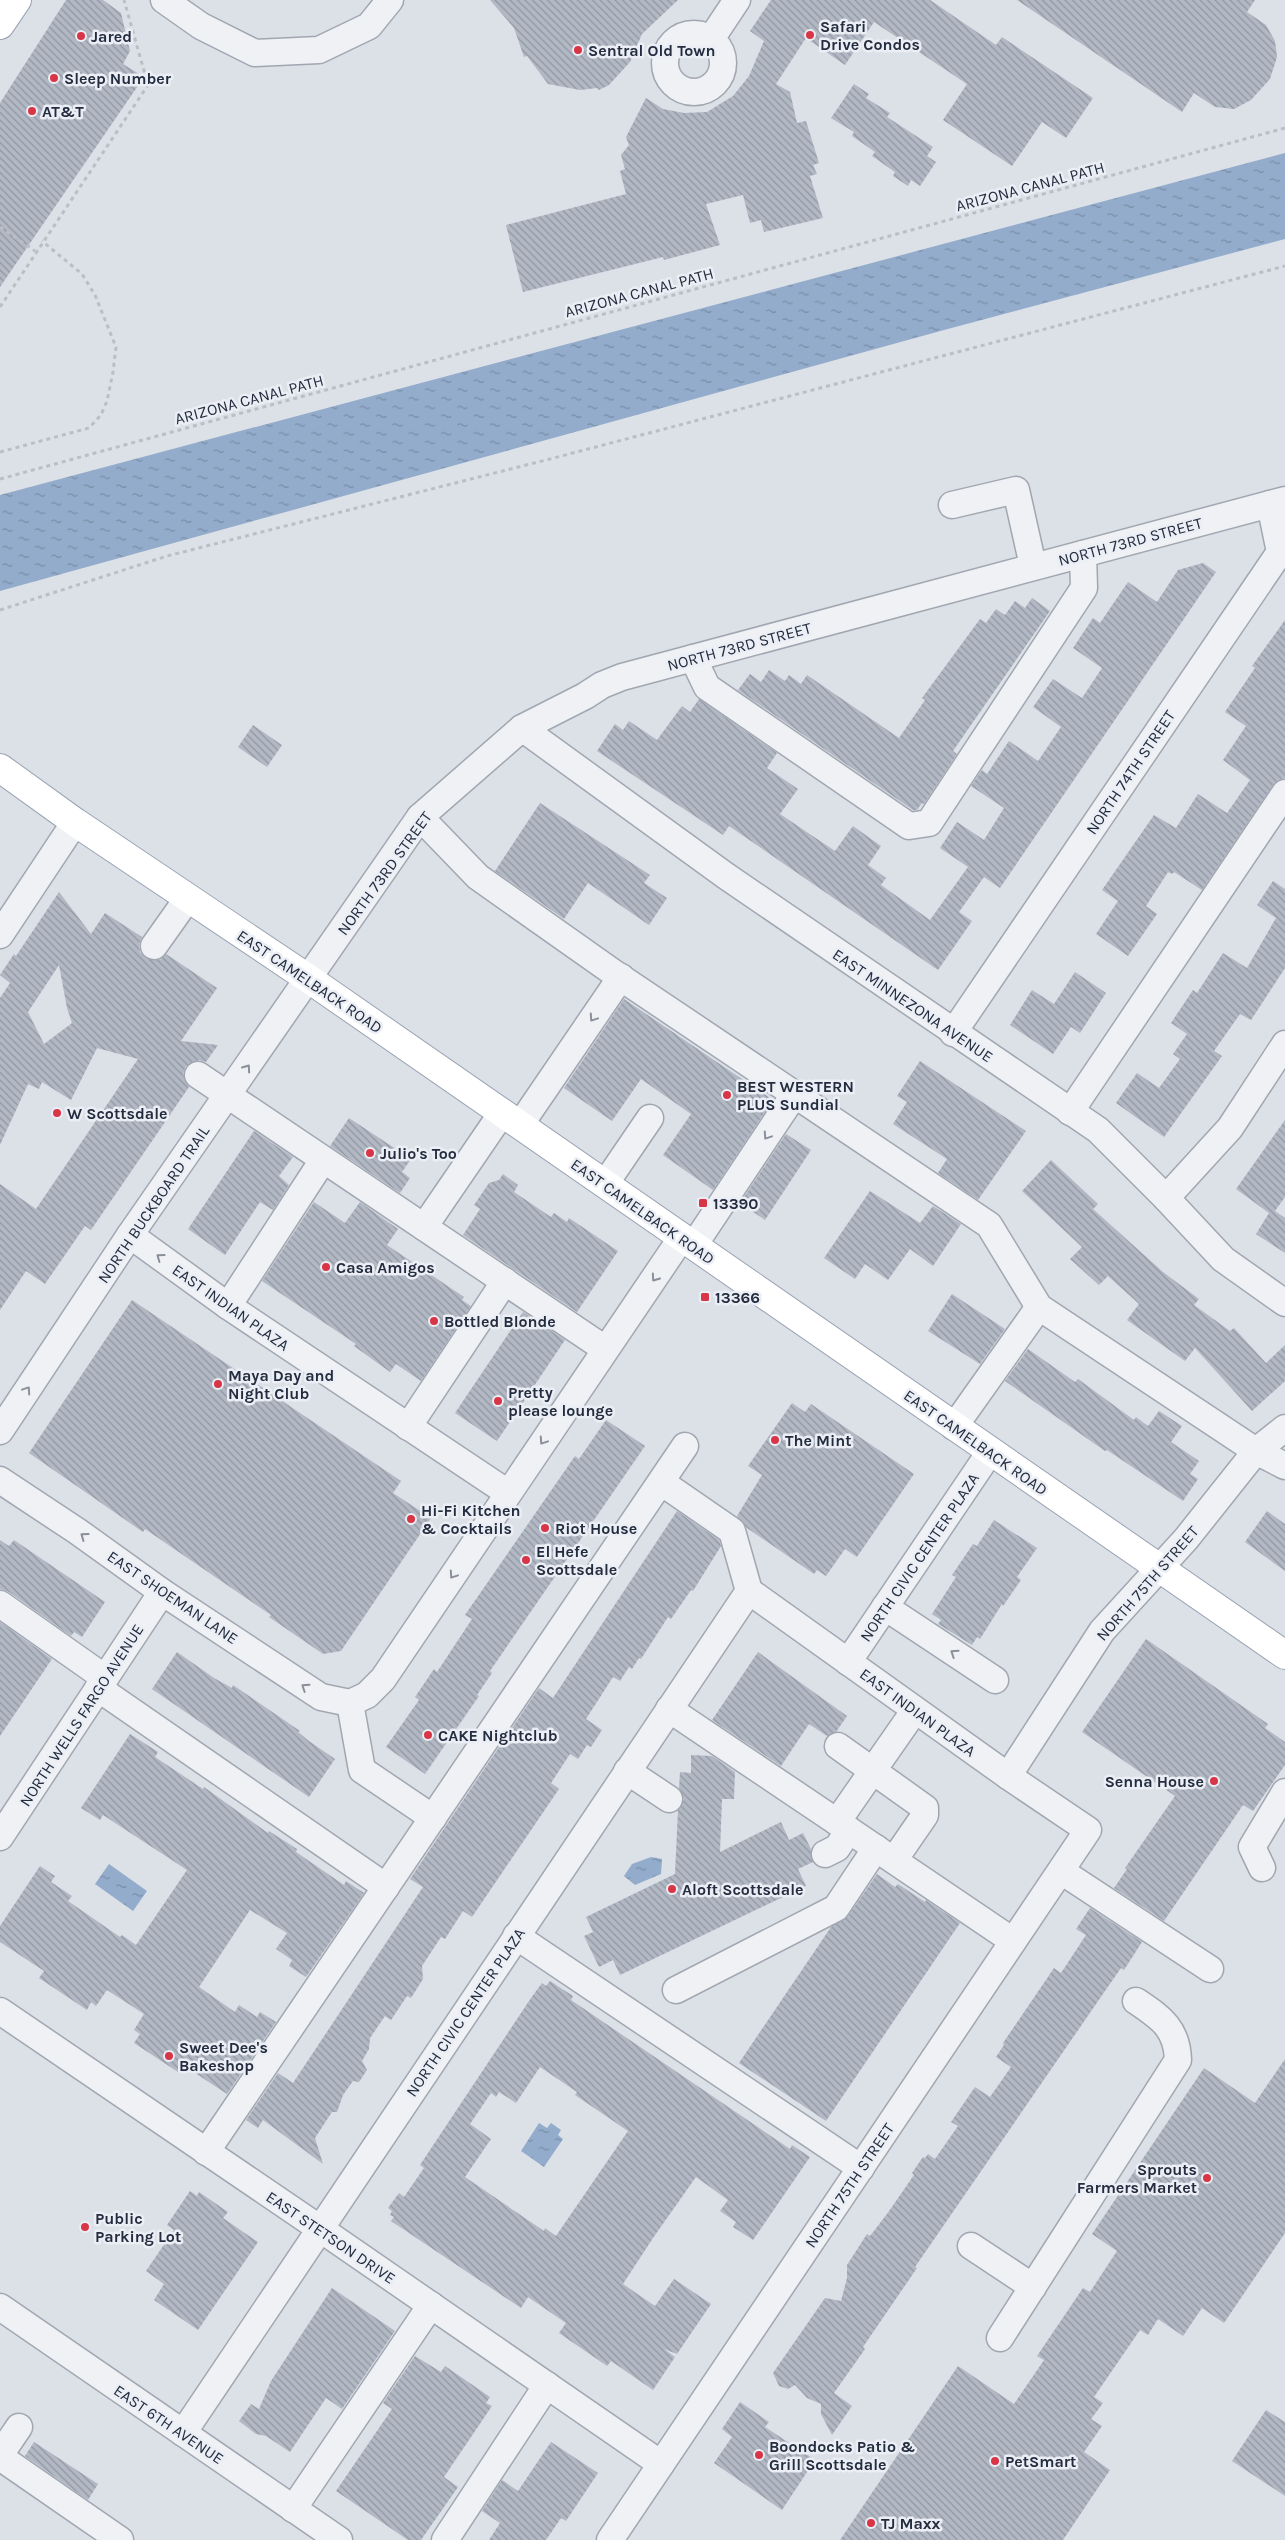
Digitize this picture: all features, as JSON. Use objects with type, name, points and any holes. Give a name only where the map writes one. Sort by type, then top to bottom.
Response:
[{"type":"main road","points":[[0,25],[17,0]]},
{"type":"main road","name":"EAST CAMELBACK ROAD","points":[[0,768],[75,822],[309,979],[1285,1656]]},
{"type":"street","points":[[164,0],[201,26],[255,52],[319,50],[369,26],[390,0]]},
{"type":"street","points":[[711,39],[737,0]]},
{"type":"street","points":[[952,505],[1016,490],[1034,566]]},
{"type":"street","name":"NORTH 73RD STREET","points":[[309,979],[420,816],[522,728],[585,696],[602,685],[694,658],[1278,502]]},
{"type":"street","name":"NORTH 74TH STREET","points":[[953,1033],[1280,552],[1278,502]]},
{"type":"street","points":[[694,658],[707,687],[909,826],[929,823],[1084,588],[1083,554]]},
{"type":"street","name":"EAST MINNEZONA AVENUE","points":[[522,728],[734,881],[953,1033],[1098,1130],[1166,1198],[1223,1259],[1285,1302]]},
{"type":"street","points":[[1070,1112],[1285,792]]},
{"type":"street","points":[[420,816],[478,877],[621,978],[988,1225],[1039,1307],[1256,1451],[1285,1466]]},
{"type":"street","points":[[0,934],[75,822]]},
{"type":"street","points":[[154,946],[188,898]]},
{"type":"street","points":[[424,1227],[621,978]]},
{"type":"street","name":"NORTH BUCKBOARD TRAIL","points":[[3,1420],[309,979]]},
{"type":"street","points":[[1166,1198],[1230,1128],[1285,1044]]},
{"type":"street","points":[[198,1075],[605,1349]]},
{"type":"street","points":[[433,1818],[362,1770],[350,1703],[367,1695],[383,1679],[605,1349],[688,1241],[794,1095]]},
{"type":"street","points":[[605,1184],[650,1118]]},
{"type":"street","points":[[228,1306],[323,1160]]},
{"type":"street","name":"EAST INDIAN PLAZA","points":[[130,1235],[228,1306],[508,1493]]},
{"type":"street","points":[[408,1427],[505,1281]]},
{"type":"street","points":[[954,1427],[1039,1307]]},
{"type":"street","name":"NORTH 75TH STREET","points":[[1008,1776],[1102,1631],[1186,1539],[1256,1451],[1285,1428]]},
{"type":"street","points":[[206,2152],[686,1446]]},
{"type":"street","name":"NORTH CIVIC CENTER PLAZA","points":[[848,1662],[990,1452]]},
{"type":"street","name":"EAST SHOEMAN LANE","points":[[0,1480],[77,1530],[162,1592],[321,1697],[350,1703]]},
{"type":"street","points":[[661,1482],[732,1531],[749,1591]]},
{"type":"street","name":"EAST INDIAN PLAZA","points":[[749,1591],[1008,1776],[1088,1830]]},
{"type":"street","name":"NORTH CIVIC CENTER PLAZA","points":[[183,2433],[749,1591]]},
{"type":"street","name":"NORTH WELLS FARGO AVENUE","points":[[0,1838],[162,1592]]},
{"type":"street","points":[[0,1604],[102,1683],[386,1888]]},
{"type":"street","points":[[885,1607],[995,1680]]},
{"type":"street","points":[[669,1709],[1014,1941]]},
{"type":"street","points":[[825,1854],[837,1848],[843,1826],[872,1771],[915,1710]]},
{"type":"street","points":[[676,1990],[836,1908],[885,1854],[925,1815],[925,1808],[838,1746]]},
{"type":"street","points":[[627,1771],[669,1799]]},
{"type":"street","points":[[1262,1868],[1252,1847],[1285,1792]]},
{"type":"street","name":"NORTH 75TH STREET","points":[[610,2540],[1088,1830]]},
{"type":"street","points":[[1061,1871],[1210,1969]]},
{"type":"street","points":[[516,1936],[861,2168]]},
{"type":"street","points":[[1000,2338],[1178,2060],[1177,2043],[1170,2029],[1160,2017],[1136,2001]]},
{"type":"street","name":"EAST STETSON DRIVE","points":[[0,2011],[661,2464]]},
{"type":"street","points":[[971,2246],[1033,2287]]},
{"type":"street","points":[[293,2508],[431,2305]]},
{"type":"street","name":"EAST 6TH AVENUE","points":[[0,2307],[339,2540]]},
{"type":"street","points":[[445,2540],[547,2385]]},
{"type":"street","points":[[19,2427],[0,2456],[120,2540]]},
{"type":"path","points":[[0,307],[42,241],[148,85],[124,0]]},
{"type":"path","name":"ARIZONA CANAL PATH","points":[[0,479],[1285,128]]},
{"type":"path","points":[[0,227],[36,251]]},
{"type":"path","points":[[0,452],[89,428],[101,415],[107,402],[113,372],[116,347],[95,294],[82,274],[42,241]]},
{"type":"path","points":[[0,610],[167,556],[540,462],[1285,266]]},
{"type":"water","points":[[1285,153],[1285,239],[944,330],[0,591],[0,495]]},
{"type":"water","points":[[651,1857],[662,1859],[661,1874],[635,1885],[624,1876],[632,1864]]},
{"type":"water","points":[[109,1864],[147,1891],[133,1911],[95,1884]]},
{"type":"water","points":[[539,2123],[547,2128],[551,2123],[561,2130],[558,2135],[563,2139],[544,2167],[521,2151]]},
{"type":"building","points":[[66,0],[103,0],[121,13],[130,51],[123,64],[144,77],[0,287],[0,103]]},
{"type":"building","name":"Sentral Old Town","points":[[490,0],[678,0],[642,34],[630,62],[609,85],[599,90],[597,88],[580,90],[548,84],[527,56],[524,57],[514,28]]},
{"type":"building","points":[[771,0],[930,0],[996,45],[1002,37],[1093,98],[1066,138],[1042,122],[1012,166],[943,120],[967,84],[874,22],[845,65],[806,38],[776,84],[790,92],[797,123],[806,121],[819,163],[813,165],[817,174],[810,176],[823,218],[764,232],[761,220],[750,223],[743,195],[706,204],[720,245],[664,260],[663,257],[523,292],[506,225],[626,194],[620,171],[625,169],[621,155],[629,145],[626,137],[646,98],[663,109],[684,113],[707,112],[733,96],[749,76],[764,41],[750,31]]},
{"type":"building","points":[[1017,0],[1255,0],[1247,12],[1266,25],[1275,41],[1277,57],[1270,79],[1251,100],[1234,109],[1215,107],[1194,93],[1182,112]]},
{"type":"building","points":[[854,84],[869,94],[866,98],[890,113],[887,117],[933,147],[927,156],[936,162],[920,186],[911,180],[908,186],[893,176],[895,172],[872,156],[875,152],[852,136],[854,132],[831,118]]},
{"type":"building","points":[[1203,563],[1216,572],[1000,888],[984,877],[959,912],[972,921],[938,970],[729,826],[723,835],[597,751],[615,724],[623,730],[629,721],[657,740],[682,706],[690,712],[699,699],[777,753],[767,768],[798,789],[780,814],[835,851],[853,826],[881,846],[868,865],[886,878],[881,885],[930,920],[968,867],[940,848],[957,822],[984,840],[1004,808],[971,786],[982,770],[987,774],[1009,741],[1038,761],[1061,727],[1033,707],[1053,679],[1082,698],[1102,668],[1073,648],[1093,618],[1100,623],[1128,582],[1157,602],[1178,570]]},
{"type":"building","points":[[1032,598],[1050,611],[953,751],[957,754],[924,804],[922,803],[917,810],[913,810],[738,690],[750,674],[761,682],[769,670],[785,681],[789,675],[801,684],[807,675],[899,738],[925,700],[922,698],[980,619],[986,623],[996,609],[1005,615],[1015,601],[1025,608]]},
{"type":"building","points":[[1285,620],[1285,778],[1278,780],[1273,785],[1202,890],[1174,872],[1172,874],[1168,872],[1146,906],[1157,914],[1128,956],[1096,934],[1118,901],[1102,890],[1154,815],[1176,828],[1198,794],[1227,813],[1250,780],[1223,760],[1246,726],[1225,712],[1255,668],[1252,666]]},
{"type":"building","points":[[253,725],[282,745],[267,767],[238,747]]},
{"type":"building","points":[[540,803],[650,875],[644,883],[667,898],[649,925],[588,883],[564,919],[495,871]]},
{"type":"building","points":[[1273,881],[1285,889],[1285,968],[1251,1020],[1240,1014],[1214,1051],[1222,1056],[1164,1137],[1116,1103],[1137,1073],[1159,1088],[1180,1059],[1173,1054],[1187,1034],[1171,1023],[1193,990],[1197,993],[1223,953],[1247,968],[1276,918],[1257,905]]},
{"type":"building","points":[[59,892],[91,934],[105,913],[142,937],[139,944],[140,952],[146,958],[160,960],[166,954],[217,988],[181,1041],[218,1045],[206,1062],[199,1060],[186,1066],[183,1074],[189,1087],[91,1230],[85,1226],[45,1284],[26,1271],[0,1310],[0,1184],[36,1209],[138,1059],[97,1048],[71,1100],[42,1082],[39,1089],[28,1084],[0,1145],[0,998],[10,983],[0,975],[14,954],[16,956]],"holes":[[[59,965],[67,1008],[72,1023],[44,1044],[28,1012]]]},
{"type":"building","points":[[1075,972],[1106,993],[1080,1033],[1071,1027],[1053,1054],[1010,1025],[1032,990],[1054,1004]]},
{"type":"building","name":"BEST WESTERN PLUS Sundial","points":[[624,999],[773,1100],[713,1190],[663,1155],[691,1114],[641,1079],[612,1121],[564,1088]]},
{"type":"building","points":[[920,1061],[1026,1131],[978,1200],[938,1173],[947,1159],[893,1124],[907,1102],[897,1096]]},
{"type":"building","name":"Julio's Too","points":[[349,1118],[411,1159],[402,1172],[410,1178],[400,1193],[330,1146]]},
{"type":"building","points":[[1285,1120],[1285,1197],[1275,1211],[1285,1218],[1285,1253],[1256,1234],[1269,1213],[1236,1189]]},
{"type":"building","points":[[254,1131],[293,1157],[279,1176],[289,1185],[273,1210],[260,1202],[225,1255],[188,1229]]},
{"type":"building","points":[[786,1134],[811,1150],[765,1220],[740,1203]]},
{"type":"building","points":[[1051,1160],[1098,1204],[1093,1209],[1163,1272],[1199,1299],[1194,1305],[1230,1331],[1234,1328],[1266,1363],[1285,1345],[1285,1381],[1252,1411],[1195,1348],[1185,1361],[1127,1320],[1139,1304],[1108,1276],[1099,1285],[1070,1259],[1082,1247],[1022,1191]]},
{"type":"building","points":[[503,1174],[518,1185],[514,1192],[551,1217],[554,1213],[567,1222],[569,1218],[618,1251],[577,1312],[463,1235],[480,1209],[474,1205],[489,1183],[499,1180]]},
{"type":"building","points":[[870,1191],[920,1223],[933,1206],[961,1224],[933,1266],[910,1249],[888,1280],[865,1264],[855,1279],[824,1258]]},
{"type":"building","points":[[314,1202],[345,1223],[360,1202],[398,1229],[387,1245],[464,1297],[462,1300],[471,1306],[421,1381],[396,1364],[390,1372],[354,1346],[356,1344],[262,1281]]},
{"type":"building","points":[[952,1294],[1005,1329],[980,1364],[928,1331]]},
{"type":"building","points":[[132,1300],[401,1481],[393,1493],[431,1518],[341,1651],[323,1654],[269,1617],[271,1615],[145,1529],[143,1532],[29,1453]]},
{"type":"building","points":[[523,1312],[565,1340],[497,1441],[455,1413]]},
{"type":"building","points":[[1028,1349],[1075,1382],[1078,1379],[1134,1420],[1136,1417],[1148,1426],[1159,1411],[1182,1426],[1171,1442],[1199,1461],[1190,1474],[1198,1479],[1183,1501],[1107,1450],[1105,1451],[1005,1381]]},
{"type":"building","points":[[792,1403],[805,1412],[811,1404],[914,1474],[857,1557],[845,1549],[826,1576],[817,1570],[814,1574],[747,1528],[737,1516],[762,1475],[748,1466]]},
{"type":"building","points":[[606,1420],[645,1446],[490,1671],[492,1673],[477,1695],[479,1696],[425,1774],[386,1747],[419,1700],[415,1697],[434,1669],[437,1672],[472,1619],[465,1615],[575,1456],[579,1459]]},
{"type":"building","points":[[677,1511],[719,1540],[721,1546],[693,1591],[691,1590],[671,1619],[668,1617],[641,1659],[639,1658],[632,1669],[629,1667],[620,1681],[613,1677],[586,1719],[602,1730],[591,1747],[587,1745],[578,1759],[570,1754],[551,1783],[559,1789],[472,1917],[463,1911],[445,1939],[441,1937],[422,1966],[423,1979],[411,1998],[407,1996],[391,2020],[385,2016],[370,2038],[369,2049],[362,2061],[367,2070],[359,2082],[353,2081],[343,2095],[337,2112],[332,2112],[315,2138],[323,2164],[263,2120],[258,2128],[246,2120],[278,2073],[293,2083],[423,1887],[410,1879],[539,1688],[553,1698]]},
{"type":"building","points":[[1267,1511],[1285,1524],[1285,1571],[1245,1542]]},
{"type":"building","points":[[994,1520],[1037,1548],[1017,1577],[1021,1580],[1003,1606],[1002,1604],[980,1639],[977,1637],[972,1645],[938,1624],[941,1620],[932,1614],[956,1577],[952,1575],[973,1544],[977,1546]]},
{"type":"building","points":[[0,1540],[9,1546],[14,1540],[105,1602],[82,1637],[74,1632],[71,1636],[9,1592],[0,1589]]},
{"type":"building","points":[[0,1622],[52,1659],[0,1736]]},
{"type":"building","name":"Senna House","points":[[1146,1639],[1268,1724],[1265,1728],[1285,1742],[1285,1765],[1253,1811],[1243,1805],[1164,1921],[1114,1888],[1127,1869],[1125,1868],[1175,1796],[1082,1732]]},
{"type":"building","points":[[177,1652],[214,1678],[232,1688],[233,1685],[300,1731],[298,1732],[335,1759],[309,1797],[152,1689]]},
{"type":"building","points":[[758,1652],[847,1716],[836,1732],[827,1736],[809,1724],[781,1766],[712,1720]]},
{"type":"building","points":[[130,1734],[158,1752],[155,1757],[203,1789],[204,1787],[268,1833],[269,1831],[297,1849],[296,1852],[344,1885],[346,1881],[364,1893],[306,1977],[289,1966],[292,1960],[276,1949],[287,1933],[250,1910],[199,1987],[235,2012],[239,2005],[257,2017],[260,2012],[276,2022],[227,2094],[186,2067],[181,2074],[134,2043],[140,2034],[134,2030],[144,2014],[107,1990],[96,2006],[91,2002],[87,2010],[39,1978],[44,1971],[0,1942],[0,1926],[40,1866],[55,1876],[51,1882],[72,1896],[68,1901],[120,1937],[122,1935],[136,1945],[187,1870],[103,1815],[100,1820],[81,1808]]},
{"type":"building","points":[[691,1755],[712,1756],[735,1772],[734,1799],[722,1799],[720,1852],[781,1822],[789,1840],[803,1833],[811,1849],[813,1862],[798,1869],[806,1886],[620,1975],[613,1960],[599,1967],[584,1936],[593,1932],[586,1917],[675,1874],[678,1810],[684,1799],[679,1788],[680,1772],[691,1773]]},
{"type":"building","points":[[877,1874],[895,1887],[898,1884],[925,1902],[926,1900],[960,1923],[826,2121],[739,2063],[831,1927],[848,1916]]},
{"type":"building","points":[[1090,1908],[1142,1942],[1124,1970],[1121,1968],[915,2267],[917,2268],[863,2347],[865,2349],[834,2393],[852,2406],[832,2435],[821,2414],[821,2404],[807,2398],[795,2385],[788,2389],[779,2386],[773,2373],[825,2298],[841,2301],[847,2278],[847,2265],[867,2234],[870,2236],[887,2214],[914,2175],[912,2173],[923,2157],[925,2158],[928,2154],[935,2159],[958,2126],[951,2122],[975,2087],[990,2097],[1011,2067],[996,2057],[1004,2045],[1003,2043],[1054,1968],[1061,1973],[1086,1935],[1076,1929]]},
{"type":"building","points":[[550,1981],[573,1996],[571,2000],[790,2149],[792,2145],[810,2157],[753,2240],[733,2227],[736,2222],[720,2211],[728,2200],[696,2177],[653,2238],[623,2284],[655,2306],[674,2279],[711,2304],[677,2354],[664,2349],[675,2357],[653,2390],[611,2361],[607,2366],[559,2333],[566,2323],[528,2297],[521,2308],[391,2221],[394,2217],[390,2215],[392,2211],[388,2208],[399,2193],[404,2197],[424,2168],[420,2165],[531,1998],[542,1983],[546,1986]],"holes":[[[540,2067],[577,2092],[575,2095],[628,2131],[556,2236],[545,2228],[544,2231],[465,2177],[491,2139],[470,2124],[491,2093],[496,2097],[499,2092],[516,2103]]]},
{"type":"building","points":[[1285,2059],[1285,2233],[1224,2323],[1202,2308],[1183,2336],[1158,2319],[1148,2335],[1140,2330],[1094,2397],[1103,2403],[1091,2419],[1102,2426],[1084,2452],[1110,2470],[1063,2540],[840,2540],[958,2366],[1014,2404],[1044,2360],[1037,2356],[1083,2288],[1090,2292],[1117,2251],[1092,2234],[1204,2068],[1255,2103]]},
{"type":"building","points":[[190,2191],[197,2196],[199,2192],[228,2212],[223,2218],[258,2242],[198,2330],[154,2300],[164,2284],[146,2271],[174,2230],[167,2225]]},
{"type":"building","points":[[332,2288],[395,2331],[342,2409],[326,2398],[290,2452],[266,2436],[256,2434],[239,2421],[251,2404],[259,2409],[271,2381]]},
{"type":"building","points":[[415,2356],[441,2372],[445,2366],[490,2397],[486,2403],[492,2406],[444,2477],[458,2487],[421,2540],[408,2540],[336,2491],[392,2409],[383,2403]]},
{"type":"building","name":"Boondocks Patio & Grill Scottsdale","points":[[740,2402],[769,2422],[765,2427],[815,2460],[782,2510],[714,2463],[732,2437],[722,2429]]},
{"type":"building","points":[[1266,2410],[1285,2422],[1285,2496],[1232,2461]]},
{"type":"building","points":[[34,2442],[98,2484],[88,2500],[25,2456]]},
{"type":"building","points":[[551,2442],[598,2473],[566,2521],[561,2518],[546,2540],[489,2540],[500,2523],[482,2511],[502,2480],[518,2491]]},
{"type":"place","name":"Safari Drive Condos","points":[[810,35]]},
{"type":"place","name":"Jared","points":[[81,36]]},
{"type":"place","name":"Sentral Old Town","points":[[578,50]]},
{"type":"place","name":"Sleep Number","points":[[54,78]]},
{"type":"place","name":"AT&T","points":[[32,111]]},
{"type":"place","name":"BEST WESTERN PLUS Sundial","points":[[727,1095]]},
{"type":"place","name":"W Scottsdale","points":[[57,1113]]},
{"type":"place","name":"Julio's Too","points":[[370,1153]]},
{"type":"place","name":"13390","points":[[703,1203]]},
{"type":"place","name":"Casa Amigos","points":[[326,1267]]},
{"type":"place","name":"13366","points":[[705,1297]]},
{"type":"place","name":"Bottled Blonde","points":[[434,1321]]},
{"type":"place","name":"Maya Day and Night Club","points":[[218,1384]]},
{"type":"place","name":"Pretty please lounge","points":[[498,1401]]},
{"type":"place","name":"The Mint","points":[[775,1440]]},
{"type":"place","name":"Hi-Fi Kitchen & Cocktails","points":[[411,1519]]},
{"type":"place","name":"Riot House","points":[[545,1528]]},
{"type":"place","name":"El Hefe Scottsdale","points":[[526,1560]]},
{"type":"place","name":"CAKE Nightclub","points":[[428,1735]]},
{"type":"place","name":"Senna House","points":[[1214,1781]]},
{"type":"place","name":"Aloft Scottsdale","points":[[672,1889]]},
{"type":"place","name":"Sweet Dee's Bakeshop","points":[[169,2056]]},
{"type":"place","name":"Sprouts Farmers Market","points":[[1207,2178]]},
{"type":"place","name":"Public Parking Lot","points":[[85,2227]]},
{"type":"place","name":"Boondocks Patio & Grill Scottsdale","points":[[759,2455]]},
{"type":"place","name":"PetSmart","points":[[995,2461]]},
{"type":"place","name":"TJ Maxx","points":[[871,2523]]}]
